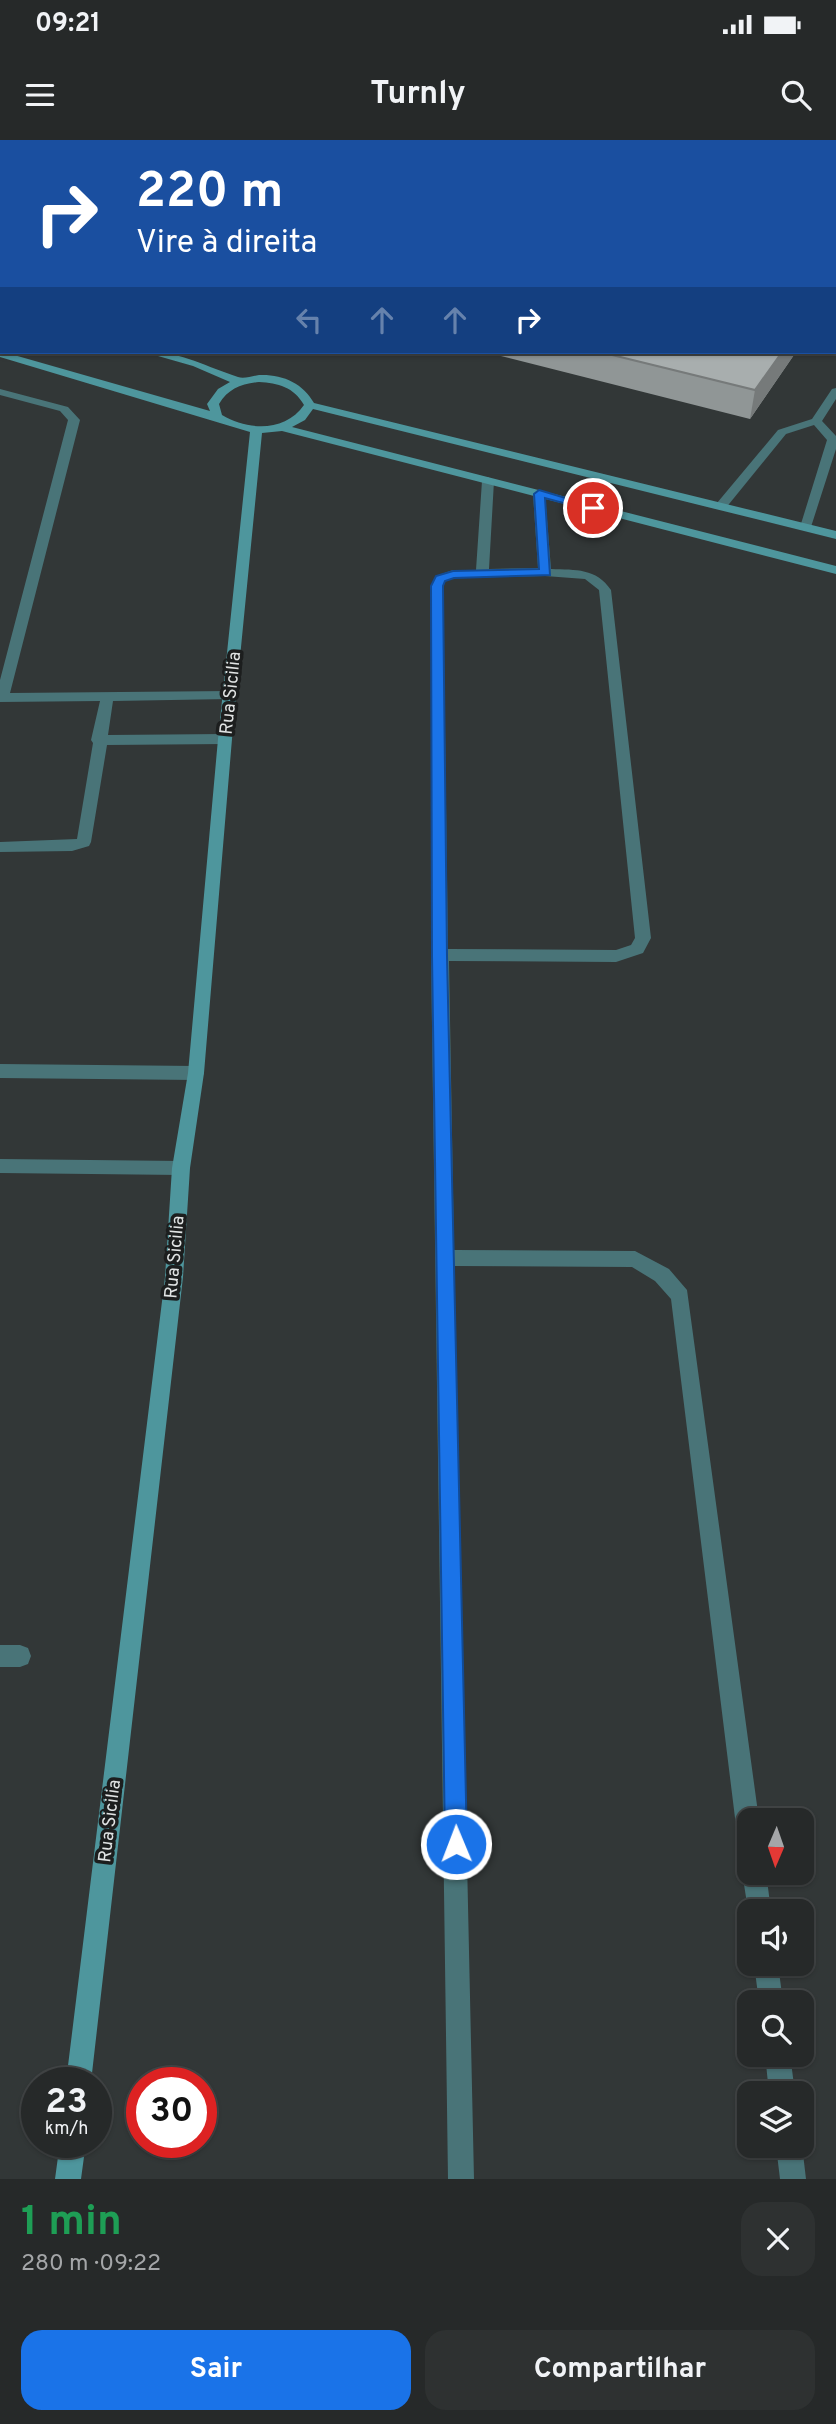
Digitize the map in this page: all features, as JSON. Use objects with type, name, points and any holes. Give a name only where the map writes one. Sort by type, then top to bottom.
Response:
[{"type":"street","points":[[0,354],[217,417],[233,427],[256,431],[282,428],[836,570]]},
{"type":"street","points":[[157,354],[197,364],[241,382]]},
{"type":"street","points":[[217,417],[213,404],[222,391],[241,382],[266,379],[289,383],[305,392],[310,405]]},
{"type":"street","points":[[721,506],[782,432],[816,421],[836,390]]},
{"type":"street","points":[[0,392],[64,409],[74,420],[1,698],[230,695]]},
{"type":"street","points":[[282,428],[301,418],[310,405]]},
{"type":"street","points":[[310,405],[836,535]]},
{"type":"street","points":[[806,527],[833,440],[816,421]]},
{"type":"street","name":"Rua Sicilia","points":[[81,2067],[174,1277],[181,1168],[196,1073],[225,739],[256,431]]},
{"type":"street","points":[[482,573],[488,481]]},
{"type":"street","points":[[539,494],[545,572]]},
{"type":"street","points":[[439,956],[616,956],[637,949],[643,938],[605,590],[588,575],[545,572],[453,574],[440,579],[437,586],[439,956],[447,1258],[461,2179]]},
{"type":"street","points":[[0,847],[72,846],[84,842],[98,740],[107,698]]},
{"type":"street","points":[[98,740],[225,739]]},
{"type":"street","points":[[0,1071],[196,1073]]},
{"type":"street","points":[[0,1166],[181,1168]]},
{"type":"street","points":[[447,1258],[635,1259],[662,1275],[680,1296],[746,1808]]},
{"type":"street","points":[[68,2179],[70,2158]]},
{"type":"street","points":[[790,2158],[793,2179]]},
{"type":"building","points":[[608,354],[781,354],[755,390]]},
{"type":"route","points":[[456,1844],[447,1258],[439,956],[437,586],[440,579],[453,574],[545,572],[539,494],[593,508]]}]
